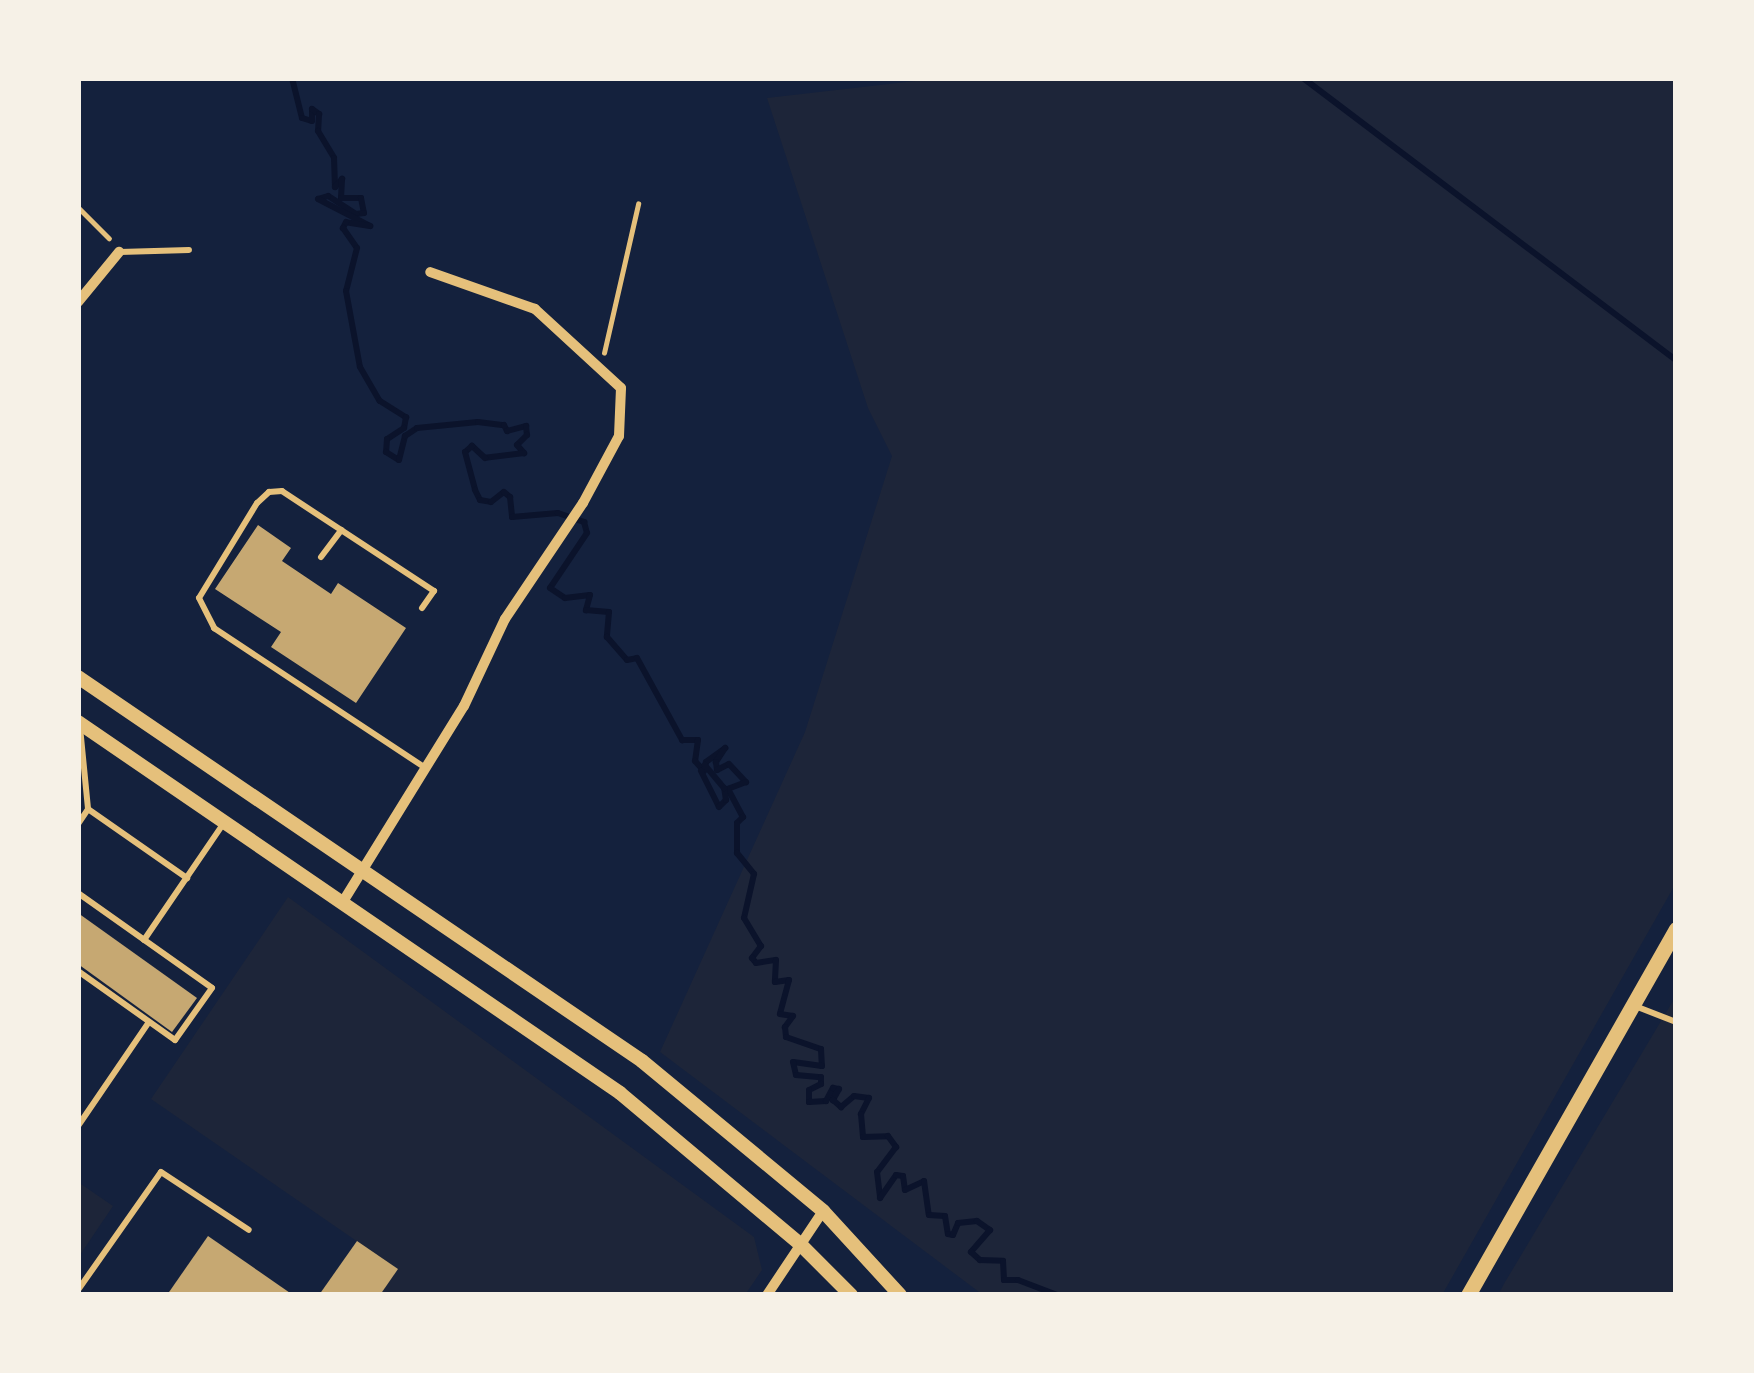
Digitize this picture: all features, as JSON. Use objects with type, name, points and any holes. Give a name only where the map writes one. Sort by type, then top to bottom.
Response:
[{"type":"main road","points":[[1468,1295],[1676,929]]},
{"type":"street","points":[[78,302],[119,252]]},
{"type":"street","points":[[344,900],[427,769],[506,620],[583,502],[619,436],[621,388],[535,309],[430,272]]},
{"type":"street","points":[[78,676],[642,1061],[823,1211],[900,1295]]},
{"type":"street","points":[[79,723],[620,1093],[801,1245],[851,1295]]},
{"type":"street","points":[[767,1295],[823,1211]]},
{"type":"lane","points":[[119,252],[188,250]]},
{"type":"lane","points":[[422,608],[434,591],[282,491],[269,492],[202,585],[201,611],[214,628],[427,769]]},
{"type":"lane","points":[[321,557],[341,530]]},
{"type":"lane","points":[[78,824],[88,809],[79,723]]},
{"type":"lane","points":[[88,809],[187,878]]},
{"type":"lane","points":[[144,940],[225,821]]},
{"type":"lane","points":[[78,893],[212,988],[175,1040],[78,971]]},
{"type":"lane","points":[[1630,1005],[1676,1022]]},
{"type":"lane","points":[[78,1126],[149,1022]]},
{"type":"lane","points":[[78,1290],[161,1172],[249,1230]]},
{"type":"path","points":[[600,370],[638,204]]},
{"type":"path","points":[[78,207],[119,252]]},
{"type":"shaded area","points":[[941,78],[1676,78],[1676,883],[1442,1295],[983,1295],[660,1052],[805,732],[892,456],[868,408],[767,98]]},
{"type":"shaded area","points":[[288,897],[754,1237],[762,1270],[745,1295],[380,1295],[397,1269],[151,1099]]},
{"type":"shaded area","points":[[1676,996],[1676,1295],[1498,1295],[1505,1282]]},
{"type":"shaded area","points":[[78,1182],[113,1206],[78,1258]]},
{"type":"building","points":[[258,525],[291,548],[282,561],[331,594],[338,583],[406,628],[356,703],[271,647],[281,632],[215,589]]},
{"type":"building","points":[[78,913],[197,998],[172,1032],[78,964]]},
{"type":"building","points":[[208,1236],[293,1295],[167,1295]]},
{"type":"building","points":[[357,1241],[398,1269],[380,1295],[319,1295]]},
{"type":"waterway","points":[[292,78],[302,118],[312,121],[312,109],[319,114],[318,131],[334,158],[335,187],[342,179],[341,198],[361,198],[364,213],[356,214],[328,196],[318,199],[370,226],[346,222],[343,228],[357,248],[346,291],[360,367],[380,401],[406,417],[404,428],[387,439],[386,452],[399,460],[405,436],[417,428],[478,422],[504,425],[507,431],[526,426],[527,435],[517,445],[524,453],[485,458],[472,446],[465,452],[475,490],[480,500],[491,502],[504,492],[510,497],[512,517],[558,513],[584,522],[587,533],[550,588],[565,598],[590,595],[586,610],[609,612],[607,637],[627,660],[637,658],[682,740],[698,740],[695,761],[704,771],[706,762],[725,748],[716,762],[717,770],[729,764],[746,782],[728,789],[743,817],[737,823],[737,853],[754,874],[744,918],[761,946],[752,958],[756,963],[776,960],[775,982],[789,980],[780,1014],[793,1016],[785,1027],[786,1037],[821,1049],[822,1066],[793,1062],[796,1075],[821,1077],[821,1084],[809,1090],[809,1102],[826,1101],[833,1088],[839,1089],[833,1100],[841,1107],[854,1096],[869,1098],[861,1114],[863,1137],[888,1136],[896,1147],[877,1172],[880,1198],[896,1175],[903,1176],[905,1190],[924,1181],[929,1215],[945,1216],[948,1234],[953,1235],[958,1223],[977,1221],[990,1230],[971,1252],[980,1260],[1003,1261],[1004,1280],[1018,1280],[1057,1295]]},
{"type":"waterway","points":[[1303,78],[1676,360]]},
{"type":"waterway","points":[[701,771],[719,807],[726,800],[724,788],[705,765]]}]
